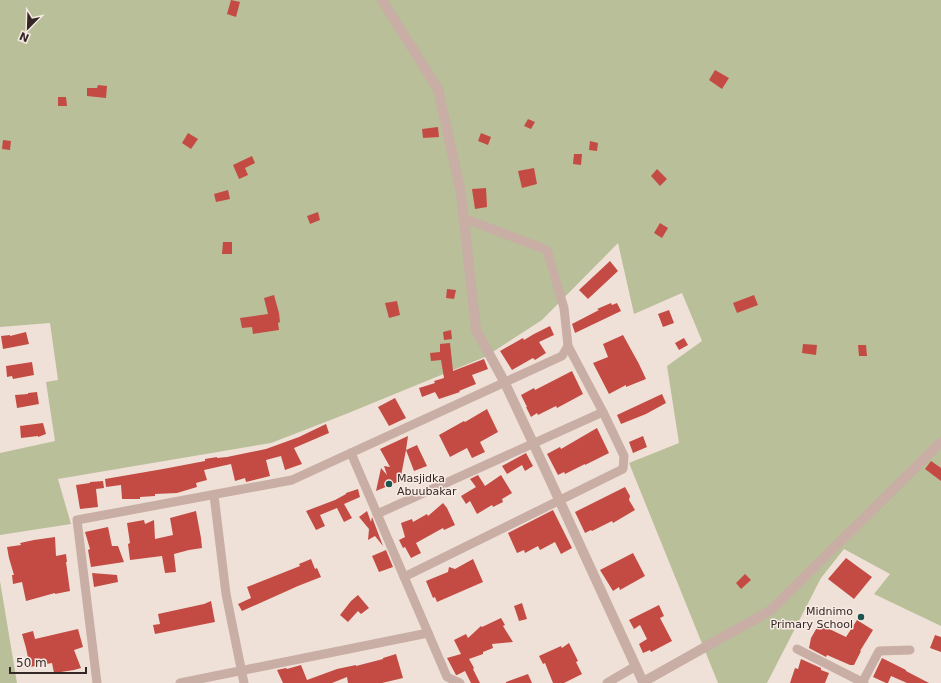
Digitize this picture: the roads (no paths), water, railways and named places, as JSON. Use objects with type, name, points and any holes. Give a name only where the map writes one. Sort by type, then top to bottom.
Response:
[{"type":"street","points":[[382,0],[438,89],[461,193],[476,330],[534,443],[644,682],[771,610],[941,442]]},
{"type":"street","points":[[404,577],[623,469],[624,456],[603,412],[568,346],[564,308],[547,250],[463,218]]},
{"type":"street","points":[[97,683],[77,520],[292,480],[562,356],[568,346]]},
{"type":"street","points":[[377,514],[603,412]]},
{"type":"street","points":[[351,453],[447,677],[460,683]]},
{"type":"street","points":[[214,495],[226,594],[244,683]]},
{"type":"street","points":[[180,683],[428,633]]},
{"type":"street","points":[[797,649],[863,683],[879,650],[910,650]]},
{"type":"street","points":[[607,683],[636,666]]},
{"type":"place","name":"Masjidka Abuubakar","points":[[389,484]]},
{"type":"place","name":"Midnimo Primary School","points":[[861,617]]}]
